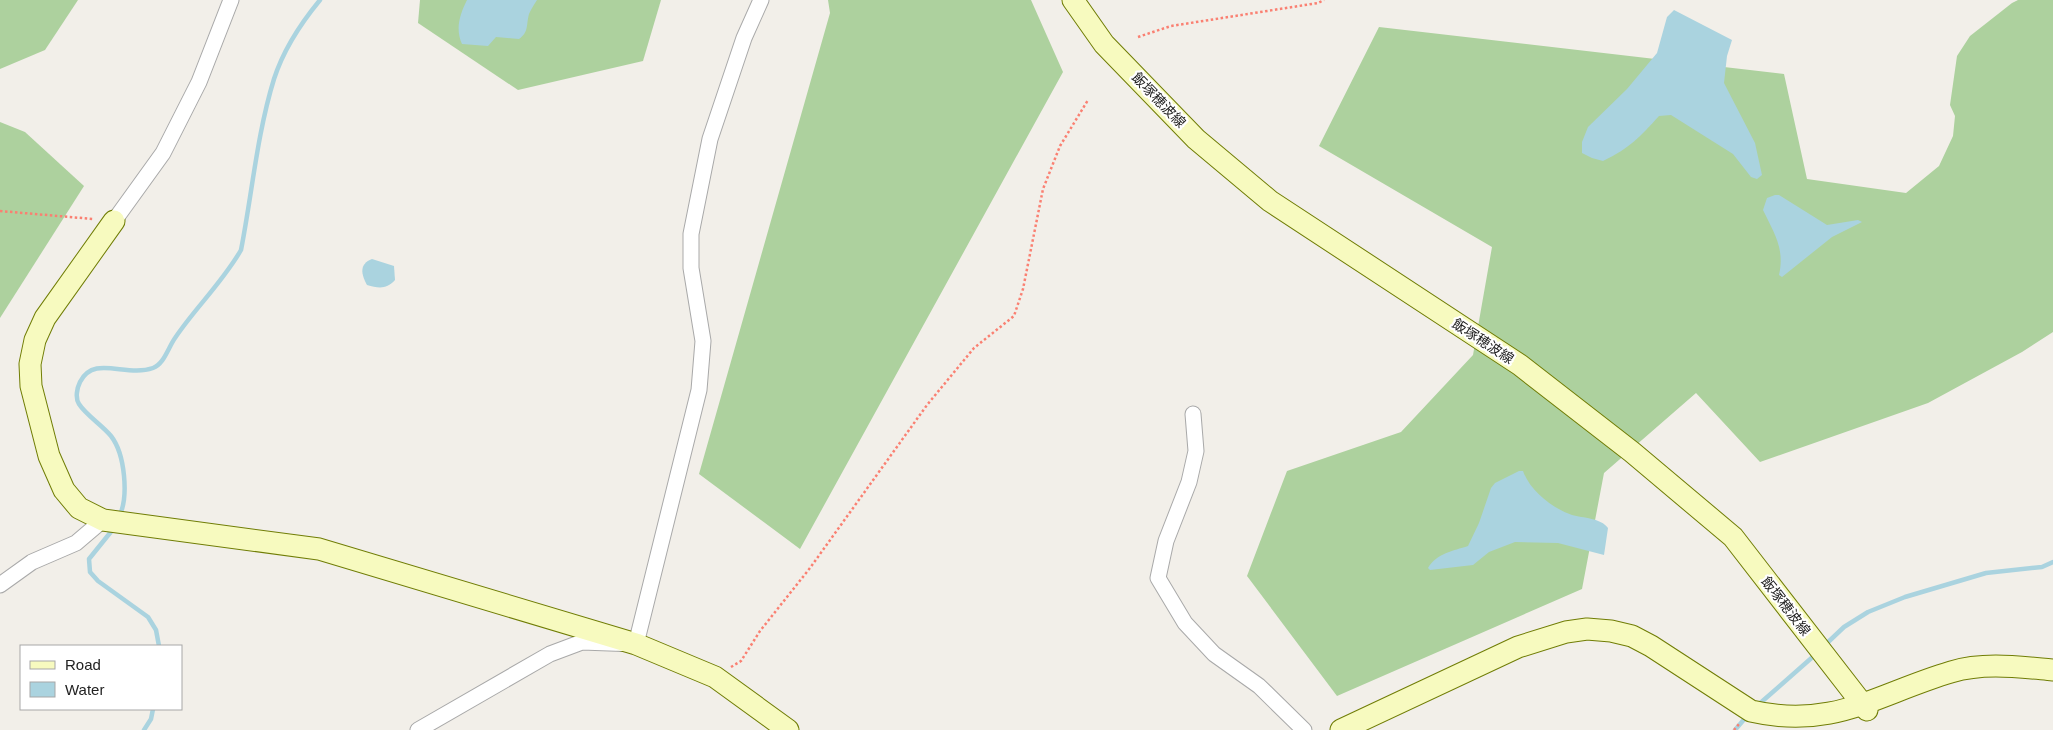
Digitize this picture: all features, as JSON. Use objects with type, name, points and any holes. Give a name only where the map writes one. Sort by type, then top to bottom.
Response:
[{"type":"street","points":[[230,0],[199,82],[163,153],[45,318],[35,340],[30,364],[31,386],[47,448],[64,490],[79,508],[103,520],[319,549],[636,644],[715,677],[788,730]]},
{"type":"street","points":[[636,644],[699,390],[703,341],[691,268],[691,234],[710,139],[744,38],[760,0]]},
{"type":"street","name":"飯塚穂波線","points":[[1073,0],[1104,44],[1190,132],[1270,201],[1520,365],[1632,452],[1733,537],[1867,710]]},
{"type":"street","points":[[1193,414],[1196,451],[1189,482],[1166,541],[1158,578],[1185,623],[1214,654],[1259,686],[1304,730]]},
{"type":"street","points":[[0,586],[32,562],[76,543],[103,520]]},
{"type":"street","points":[[1341,730],[1518,647],[1566,632],[1587,629],[1612,631],[1632,636],[1645,642],[1751,711],[1768,719],[1789,724],[1820,725],[1867,710],[1925,681],[1968,668],[2008,666],[2053,670]]},
{"type":"street","points":[[418,730],[550,654],[582,642],[636,644]]},
{"type":"path","points":[[1138,37],[1171,26],[1301,6],[1324,0]]},
{"type":"path","points":[[715,677],[741,661],[760,631],[810,568],[927,405],[974,348],[1014,316],[1023,289],[1043,189],[1060,146],[1088,100]]},
{"type":"path","points":[[0,211],[114,221]]},
{"type":"green space","points":[[0,0],[78,0],[45,50],[0,69]]},
{"type":"green space","points":[[420,0],[661,0],[643,61],[518,90],[418,23]]},
{"type":"green space","points":[[828,0],[1031,0],[1063,72],[800,549],[699,474],[830,13]]},
{"type":"green space","points":[[2018,0],[2053,0],[2053,332],[2022,352],[1928,403],[1760,462],[1696,393],[1604,473],[1582,589],[1337,696],[1247,576],[1287,471],[1401,432],[1473,355],[1492,247],[1319,146],[1379,27],[1784,74],[1807,179],[1906,193],[1939,166],[1953,136],[1955,116],[1950,105],[1957,56],[1970,36]]},
{"type":"green space","points":[[0,122],[25,132],[84,186],[0,318]]},
{"type":"water","points":[[467,0],[537,0],[529,14],[526,31],[519,39],[496,37],[488,46],[462,44],[459,22]]},
{"type":"water","points":[[1674,10],[1732,40],[1727,56],[1724,83],[1755,143],[1762,175],[1757,179],[1751,177],[1733,154],[1671,115],[1659,116],[1634,142],[1603,161],[1582,153],[1582,142],[1588,127],[1627,89],[1657,53],[1667,17]]},
{"type":"water","points":[[1779,195],[1827,225],[1858,220],[1862,222],[1832,237],[1782,277],[1779,275],[1781,257],[1777,241],[1763,210],[1767,198]]},
{"type":"water","points":[[372,259],[394,266],[395,280],[392,283],[382,287],[367,285],[362,270],[365,264]]},
{"type":"water","points":[[1519,471],[1523,471],[1536,492],[1557,508],[1572,515],[1596,520],[1605,525],[1608,528],[1604,555],[1558,543],[1515,542],[1489,552],[1473,565],[1430,570],[1428,568],[1436,559],[1451,551],[1468,546],[1479,523],[1491,488],[1495,483]]},
{"type":"waterway","points":[[119,517],[125,487],[120,453],[111,436],[79,404],[77,396],[79,384],[86,374],[94,369],[143,370],[157,366],[183,327],[234,262],[241,250],[259,143],[274,79],[282,58],[293,38],[320,0]]},
{"type":"waterway","points":[[114,528],[89,559],[90,572],[98,581],[148,617],[156,630],[159,645]]},
{"type":"waterway","points":[[1825,645],[1844,627],[1868,612],[1905,597],[1986,573],[2042,567],[2053,562]]},
{"type":"waterway","points":[[1758,705],[1816,654]]},
{"type":"waterway","points":[[144,730],[151,719],[153,710]]},
{"type":"waterway","points":[[1735,730],[1747,716]]}]
